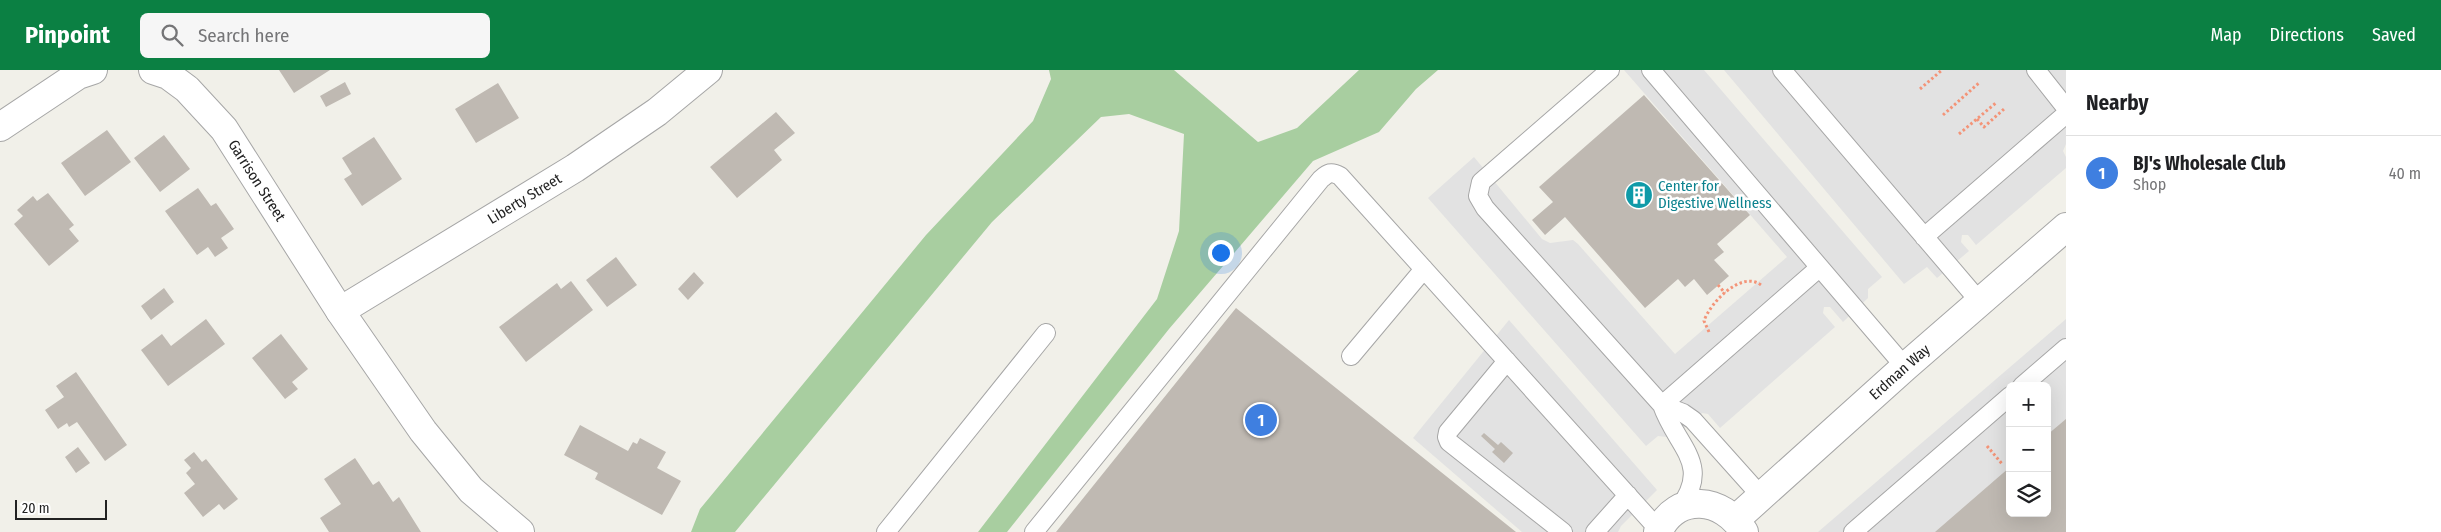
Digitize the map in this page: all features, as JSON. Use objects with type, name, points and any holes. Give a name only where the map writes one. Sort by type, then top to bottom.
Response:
[{"type":"street","points":[[0,127],[78,75],[93,70]]},
{"type":"street","name":"Garrison Street","points":[[153,70],[168,76],[187,89],[224,129],[340,311],[423,431],[471,490],[520,532]]},
{"type":"street","name":"Liberty Street","points":[[340,311],[575,168],[657,112],[706,72]]},
{"type":"street","name":"Erdman Way","points":[[1678,510],[1686,506],[1704,504],[1722,508],[1740,525],[1761,496],[1904,367],[2066,227]]},
{"type":"street","points":[[1659,531],[1670,515],[1678,510]]},
{"type":"lane","points":[[1610,70],[1486,178],[1482,182],[1478,196],[1485,208],[1662,405],[1670,426],[1689,455],[1693,472],[1693,483],[1688,497],[1678,510]]},
{"type":"lane","points":[[1651,70],[1904,367]]},
{"type":"lane","points":[[1782,70],[1980,302]]},
{"type":"lane","points":[[2036,70],[2066,108]]},
{"type":"lane","points":[[1924,237],[2066,114]]},
{"type":"lane","points":[[1034,532],[1321,179],[1328,173],[1334,172],[1340,176],[1659,531]]},
{"type":"lane","points":[[1662,405],[1820,268]]},
{"type":"lane","points":[[1351,356],[1424,269]]},
{"type":"lane","points":[[886,532],[1046,333]]},
{"type":"lane","points":[[2027,382],[2066,348]]},
{"type":"lane","points":[[1506,361],[1448,432],[1446,437],[1449,442],[1563,532]]},
{"type":"lane","points":[[1853,532],[2006,399]]},
{"type":"lane","points":[[1662,405],[1683,413],[1693,420],[1761,496]]},
{"type":"lane","points":[[1594,532],[1628,496]]},
{"type":"path","points":[[1920,89],[1942,70]]},
{"type":"path","points":[[1942,115],[1980,82]]},
{"type":"path","points":[[1959,134],[1998,102]]},
{"type":"path","points":[[1977,119],[1984,127],[2004,109]]},
{"type":"path","points":[[1725,350],[1709,331],[1704,321],[1710,307],[1725,293],[1744,282],[1756,282],[1778,304]]},
{"type":"path","points":[[1718,286],[1725,293]]},
{"type":"green space","points":[[1049,70],[1174,70],[1258,142],[1297,128],[1359,70],[1438,70],[1416,89],[1379,132],[1313,161],[1169,329],[1007,532],[978,532],[1157,299],[1179,231],[1184,134],[1129,114],[1101,117],[992,222],[735,532],[691,532],[700,509],[926,235],[1033,121],[1051,79]]},
{"type":"shaded area","points":[[1624,70],[1704,70],[1882,277],[1868,289],[1868,298],[1843,322],[1830,307],[1824,307],[1823,313],[1835,327],[1720,428],[1708,414],[1702,413],[1692,431],[1687,426],[1681,430],[1685,436],[1671,444],[1667,437],[1658,436],[1646,446],[1428,198],[1474,157],[1542,239],[1550,243],[1573,240],[1578,244],[1675,354],[1787,257]]},
{"type":"shaded area","points":[[1724,70],[2066,70],[2066,144],[2063,151],[2066,157],[2066,168],[1976,245],[1968,235],[1962,235],[1961,242],[1969,251],[1937,278],[1927,267],[1904,284]]},
{"type":"shaded area","points":[[2066,319],[2066,532],[1818,532]]},
{"type":"shaded area","points":[[1509,320],[1657,490],[1621,526],[1618,532],[1522,532],[1413,438]]},
{"type":"building","points":[[279,70],[330,70],[294,93]]},
{"type":"building","points":[[345,82],[351,94],[326,107],[320,96]]},
{"type":"building","points":[[498,83],[519,118],[476,143],[455,109]]},
{"type":"building","name":"Center for Digestive Wellness","points":[[1644,95],[1750,215],[1717,244],[1724,252],[1714,260],[1729,276],[1707,295],[1694,279],[1685,287],[1678,279],[1645,308],[1565,217],[1545,235],[1532,220],[1553,202],[1539,187]]},
{"type":"building","points":[[776,112],[795,133],[774,150],[782,160],[737,198],[710,167]]},
{"type":"building","points":[[107,130],[131,162],[85,196],[61,163]]},
{"type":"building","points":[[164,135],[190,169],[160,192],[134,158]]},
{"type":"building","points":[[374,137],[402,179],[362,206],[344,179],[352,174],[342,158]]},
{"type":"building","points":[[198,188],[211,206],[216,203],[234,229],[221,238],[228,248],[215,257],[208,247],[197,255],[165,211]]},
{"type":"building","points":[[48,193],[74,225],[69,229],[79,241],[49,266],[14,224],[23,216],[17,210],[33,196],[37,201]]},
{"type":"building","points":[[616,257],[637,285],[607,307],[586,280]]},
{"type":"building","points":[[694,272],[704,283],[688,300],[678,289]]},
{"type":"building","points":[[571,281],[593,310],[526,362],[499,327],[557,283],[561,289]]},
{"type":"building","points":[[164,288],[174,302],[151,320],[141,306]]},
{"type":"building","points":[[1236,308],[1516,532],[1056,532]]},
{"type":"building","points":[[206,319],[225,344],[168,386],[141,350],[162,334],[171,346]]},
{"type":"building","points":[[281,334],[308,369],[292,382],[298,389],[285,399],[252,358]]},
{"type":"building","points":[[76,372],[127,445],[105,461],[77,422],[69,427],[67,423],[58,429],[45,410],[64,397],[56,386]]},
{"type":"building","points":[[2066,419],[2066,532],[1935,532],[2006,470],[2006,517],[2051,517],[2051,432]]},
{"type":"building","points":[[580,425],[628,451],[633,442],[637,444],[640,438],[666,452],[657,468],[681,481],[662,515],[595,479],[598,473],[564,455]]},
{"type":"building","points":[[1484,433],[1498,445],[1501,442],[1513,453],[1504,463],[1492,452],[1495,449],[1481,436]]},
{"type":"building","points":[[78,447],[90,463],[76,473],[65,457]]},
{"type":"building","points":[[194,452],[202,462],[206,459],[238,499],[224,510],[219,504],[203,517],[184,493],[195,484],[186,473],[191,468],[184,460]]},
{"type":"building","points":[[355,458],[373,485],[379,481],[393,502],[399,497],[421,532],[329,532],[320,518],[341,504],[324,479]]},
{"type":"place","name":"Center for Digestive Wellness","points":[[1639,195]]},
{"type":"place","name":"BJ's Wholesale Club","points":[[1261,420]]}]
